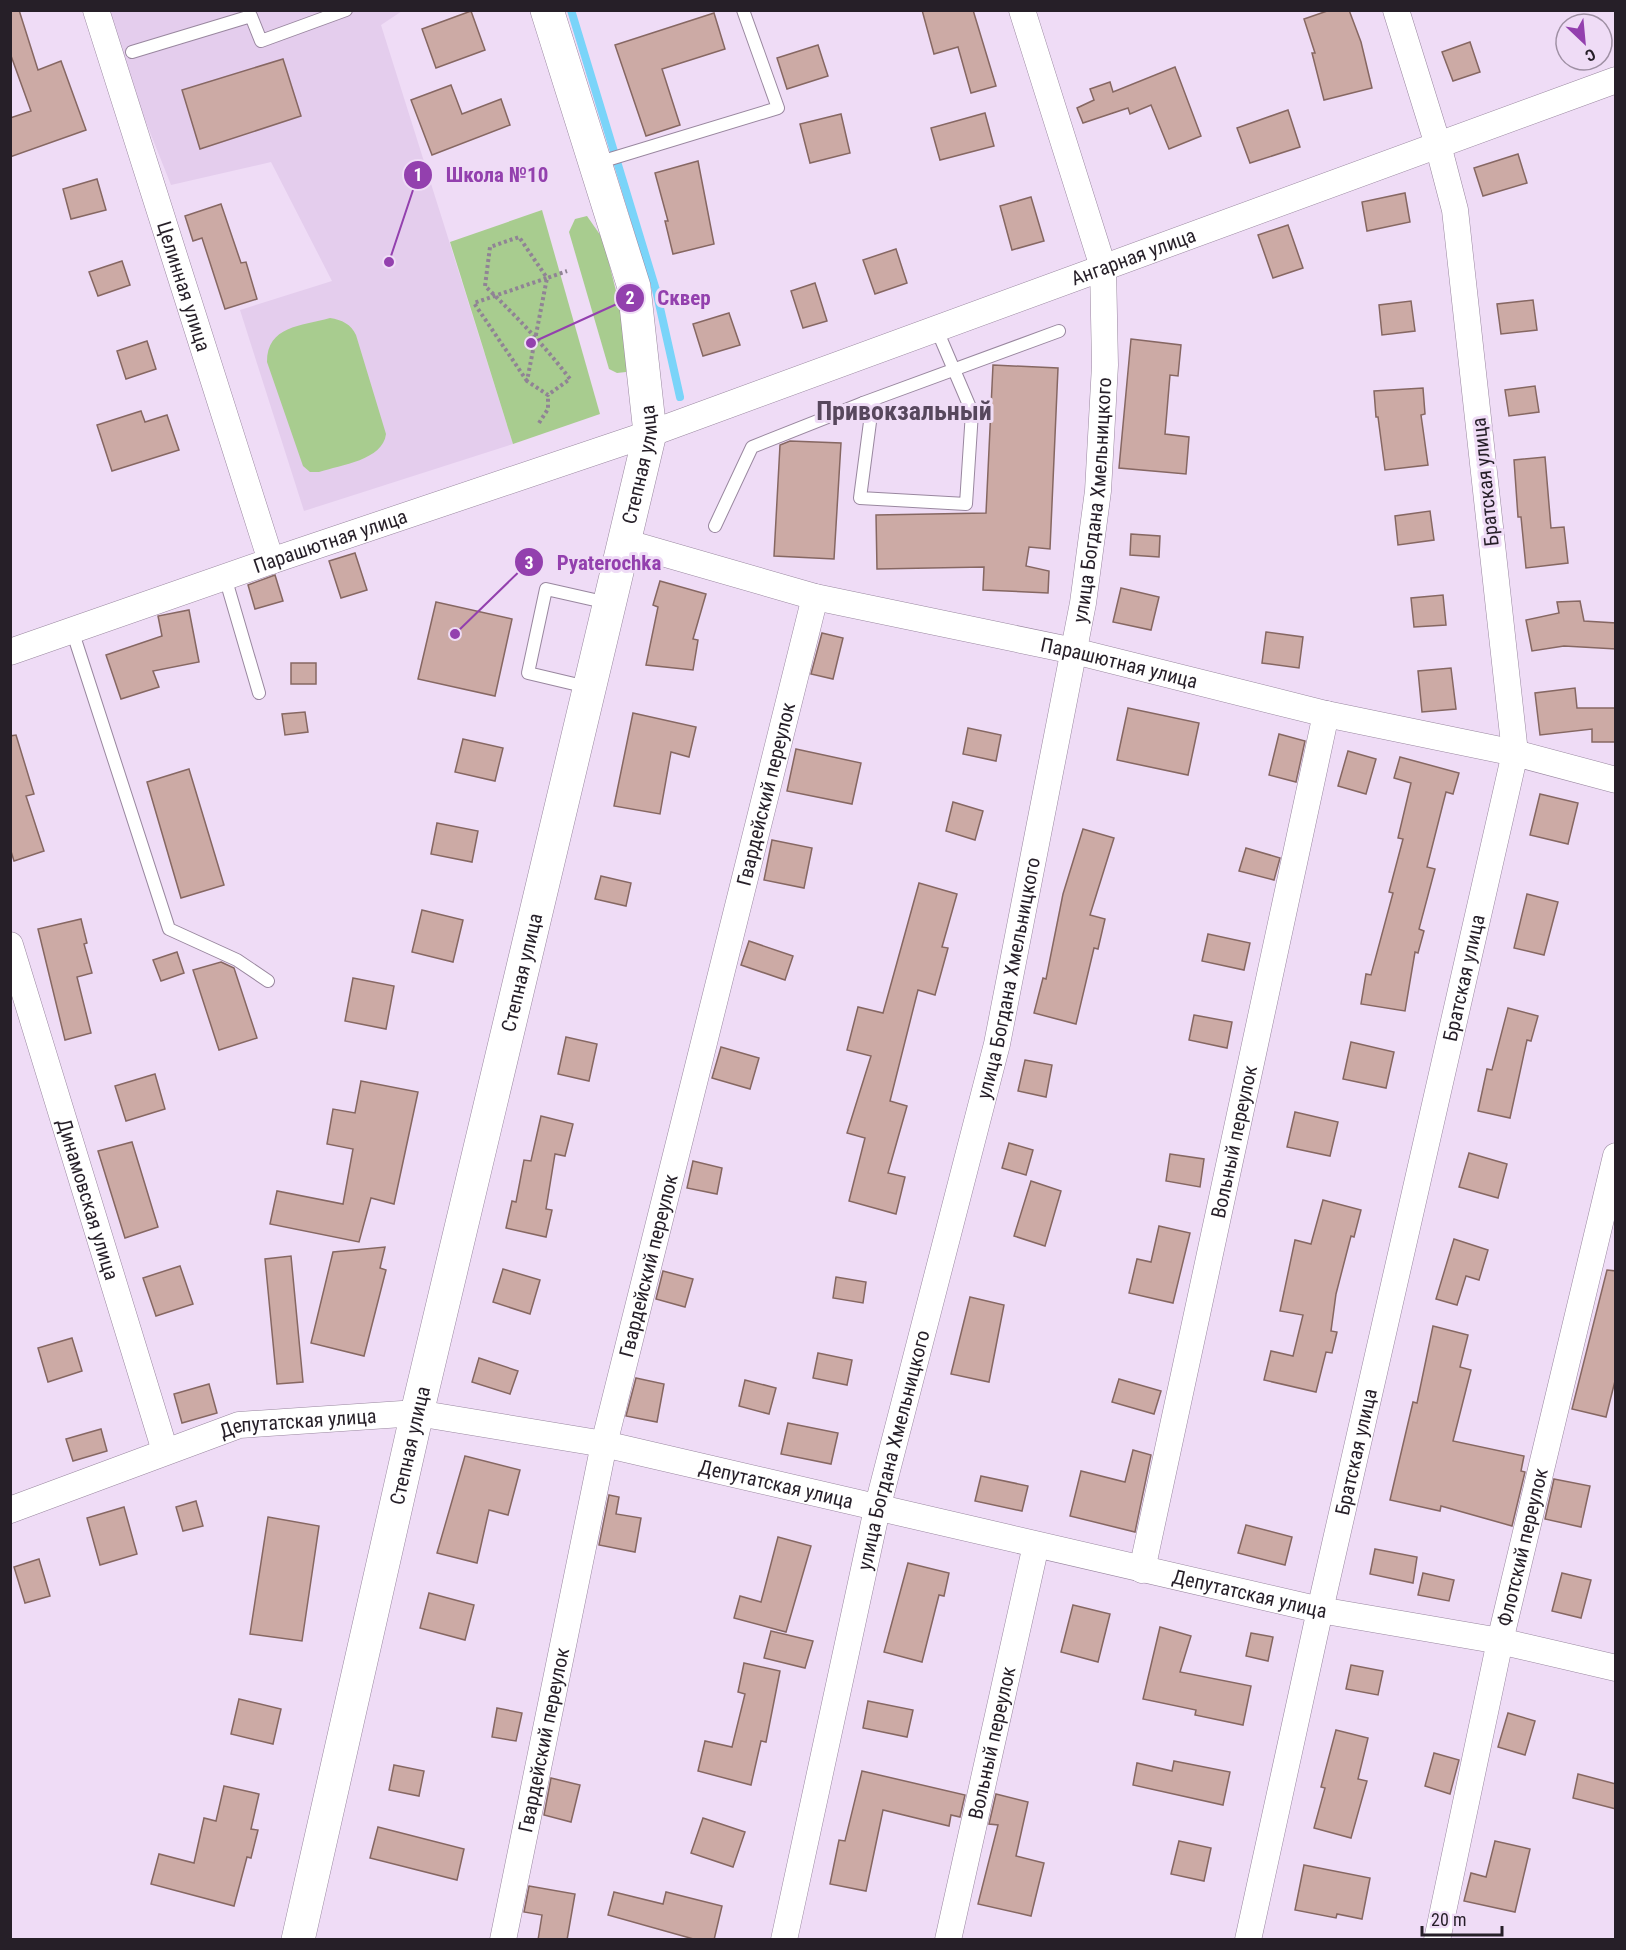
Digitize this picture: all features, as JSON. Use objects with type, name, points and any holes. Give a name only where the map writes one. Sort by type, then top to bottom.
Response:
[{"type":"street","name":"Целинная улица","points":[[96,10],[271,561]]},
{"type":"street","name":"Степная улица","points":[[298,1940],[417,1413],[650,433],[634,287],[602,162],[547,10]]},
{"type":"street","name":"улица Богдана Хмельницкого","points":[[784,1940],[877,1509],[998,1044],[1074,651],[1098,491],[1105,365],[1103,267],[1022,10]]},
{"type":"street","name":"Братская улица","points":[[1248,1940],[1320,1610],[1515,753],[1455,210],[1438,145],[1396,10]]},
{"type":"street","name":"Ангарная улица","points":[[650,433],[938,330],[1103,267],[1616,80]]},
{"type":"street","name":"Парашютная улица","points":[[10,652],[650,433]]},
{"type":"street","name":"Парашютная улица","points":[[624,542],[814,597],[1074,651],[1326,714],[1515,753],[1616,780]]},
{"type":"street","name":"Гвардейский переулок","points":[[502,1940],[604,1444],[814,597]]},
{"type":"street","name":"Вольный переулок","points":[[1142,1570],[1326,714]]},
{"type":"street","name":"Динамовская улица","points":[[10,945],[165,1451]]},
{"type":"street","name":"Флотский переулок","points":[[1437,1940],[1500,1641],[1616,1156]]},
{"type":"street","name":"Депутатская улица","points":[[10,1510],[240,1425],[417,1413],[604,1444],[1320,1610],[1500,1641],[1616,1668]]},
{"type":"street","name":"Вольный переулок","points":[[948,1940],[1036,1545]]},
{"type":"lane","points":[[132,52],[251,16],[261,41],[346,10]]},
{"type":"lane","points":[[602,162],[778,108],[743,10]]},
{"type":"lane","points":[[863,403],[870,422],[860,498],[966,504],[972,412],[938,330]]},
{"type":"lane","points":[[716,526],[752,447],[863,403],[1059,331]]},
{"type":"lane","points":[[225,577],[259,693]]},
{"type":"lane","points":[[590,688],[528,673],[546,589],[610,603]]},
{"type":"lane","points":[[72,630],[169,929],[237,960],[268,981]]},
{"type":"path","points":[[527,381],[536,335],[547,278],[519,237],[490,247],[485,286],[536,335],[570,379],[548,395]]},
{"type":"path","points":[[548,395],[527,381],[474,303],[494,294],[567,271]]},
{"type":"path","points":[[539,423],[548,409],[548,395]]},
{"type":"shaded area","points":[[110,11],[402,11],[381,25],[513,444],[304,511],[240,310],[332,281],[271,162],[171,185],[136,97]]},
{"type":"green space","points":[[542,210],[600,414],[513,444],[450,242]]},
{"type":"green space","points":[[587,216],[603,239],[631,351],[626,372],[617,373],[609,369],[569,232],[575,219]]},
{"type":"green space","points":[[330,318],[346,323],[356,335],[386,434],[383,443],[369,456],[338,467],[310,472],[303,466],[267,362],[269,350],[279,334],[297,326]]},
{"type":"building","points":[[10,10],[19,10],[38,70],[61,61],[86,130],[10,157],[10,118],[31,111],[10,53]]},
{"type":"building","points":[[922,10],[973,10],[996,86],[971,93],[958,47],[934,54]]},
{"type":"building","points":[[1330,10],[1349,10],[1361,42],[1372,88],[1324,100],[1312,53],[1315,53],[1304,19]]},
{"type":"building","points":[[471,11],[485,50],[436,68],[422,29]]},
{"type":"building","points":[[714,13],[725,49],[662,69],[680,125],[646,136],[615,45]]},
{"type":"building","points":[[1470,42],[1480,72],[1453,81],[1442,52]]},
{"type":"building","points":[[818,45],[828,76],[787,89],[777,58]]},
{"type":"building","points":[[283,59],[301,116],[200,149],[182,90]]},
{"type":"building","points":[[1175,67],[1201,136],[1169,149],[1151,105],[1130,114],[1128,108],[1083,123],[1077,108],[1094,100],[1090,89],[1110,82],[1113,92]]},
{"type":"building","points":[[451,85],[462,114],[501,99],[510,125],[432,155],[411,100]]},
{"type":"building","points":[[1288,110],[1300,147],[1250,163],[1237,128]]},
{"type":"building","points":[[985,113],[994,146],[940,160],[931,128]]},
{"type":"building","points":[[841,114],[850,153],[810,163],[800,124]]},
{"type":"building","points":[[1518,154],[1527,183],[1483,196],[1474,168]]},
{"type":"building","points":[[698,161],[714,244],[673,254],[665,221],[668,221],[655,173]]},
{"type":"building","points":[[97,179],[106,210],[71,219],[63,189]]},
{"type":"building","points":[[1405,193],[1410,222],[1367,231],[1362,202]]},
{"type":"building","points":[[1031,197],[1044,241],[1012,250],[1000,206]]},
{"type":"building","points":[[221,204],[241,263],[246,262],[257,299],[225,309],[202,238],[193,241],[185,216]]},
{"type":"building","points":[[1288,225],[1303,268],[1273,278],[1258,235]]},
{"type":"building","points":[[896,249],[907,283],[875,294],[863,260]]},
{"type":"building","points":[[122,261],[130,285],[98,296],[89,272]]},
{"type":"building","points":[[815,283],[827,321],[803,328],[791,291]]},
{"type":"building","points":[[1533,300],[1537,330],[1501,334],[1497,304]]},
{"type":"building","points":[[1411,301],[1415,331],[1382,335],[1379,305]]},
{"type":"building","points":[[729,313],[740,345],[703,356],[693,324]]},
{"type":"building","points":[[1131,339],[1181,345],[1178,376],[1170,375],[1165,434],[1189,437],[1186,474],[1119,468]]},
{"type":"building","points":[[147,341],[156,369],[126,379],[117,351]]},
{"type":"building","points":[[993,365],[1058,368],[1050,549],[1029,547],[1026,566],[1049,571],[1048,593],[983,590],[984,567],[877,569],[876,515],[986,513]]},
{"type":"building","points":[[1535,386],[1539,412],[1509,416],[1505,390]]},
{"type":"building","points":[[1423,388],[1425,414],[1421,415],[1428,465],[1385,470],[1374,391]]},
{"type":"building","points":[[141,411],[145,422],[167,415],[179,450],[112,471],[97,425]]},
{"type":"building","points":[[790,441],[841,443],[834,559],[774,556],[780,445]]},
{"type":"building","points":[[1545,457],[1551,528],[1564,527],[1568,563],[1526,568],[1521,517],[1518,517],[1514,460]]},
{"type":"building","points":[[1430,511],[1434,540],[1398,545],[1395,516]]},
{"type":"building","points":[[1131,534],[1160,536],[1159,557],[1130,555]]},
{"type":"building","points":[[355,553],[367,590],[341,598],[329,561]]},
{"type":"building","points":[[275,575],[283,601],[255,609],[248,585]]},
{"type":"building","points":[[660,581],[706,594],[693,639],[698,640],[693,670],[646,665],[658,607],[653,605]]},
{"type":"building","points":[[1121,588],[1159,597],[1151,630],[1113,622]]},
{"type":"building","points":[[1443,595],[1446,625],[1414,627],[1411,598]]},
{"type":"building","points":[[1580,601],[1584,621],[1616,623],[1616,649],[1564,646],[1532,651],[1526,620],[1559,613],[1557,602]]},
{"type":"building","points":[[436,602],[512,619],[495,696],[418,679]]},
{"type":"building","points":[[189,610],[199,662],[153,671],[159,687],[121,699],[106,655],[162,636],[158,616]]},
{"type":"building","points":[[1266,632],[1303,637],[1299,668],[1262,663]]},
{"type":"building","points":[[822,633],[843,638],[833,679],[811,674]]},
{"type":"building","points":[[291,663],[316,663],[316,684],[291,684]]},
{"type":"building","points":[[1451,668],[1456,709],[1422,712],[1418,671]]},
{"type":"building","points":[[1575,688],[1577,708],[1616,708],[1616,742],[1592,742],[1592,729],[1540,735],[1535,693]]},
{"type":"building","points":[[1128,708],[1199,723],[1188,775],[1117,760]]},
{"type":"building","points":[[305,712],[308,732],[285,735],[282,714]]},
{"type":"building","points":[[633,713],[696,727],[689,757],[671,752],[660,814],[614,806]]},
{"type":"building","points":[[968,728],[1001,735],[996,761],[963,754]]},
{"type":"building","points":[[1279,734],[1305,741],[1296,782],[1269,775]]},
{"type":"building","points":[[16,735],[34,794],[26,796],[44,851],[14,861],[10,848],[10,736]]},
{"type":"building","points":[[463,739],[503,748],[495,781],[455,772]]},
{"type":"building","points":[[796,749],[861,763],[852,804],[787,791]]},
{"type":"building","points":[[1348,751],[1376,759],[1366,794],[1338,786]]},
{"type":"building","points":[[1400,757],[1459,773],[1453,794],[1446,792],[1427,867],[1435,869],[1419,929],[1424,931],[1418,953],[1415,952],[1405,1011],[1361,1004],[1366,974],[1371,975],[1393,893],[1389,892],[1403,839],[1398,838],[1411,783],[1394,778]]},
{"type":"building","points":[[189,769],[224,885],[181,898],[147,782]]},
{"type":"building","points":[[1540,794],[1578,803],[1568,844],[1530,835]]},
{"type":"building","points":[[953,802],[983,811],[975,840],[946,831]]},
{"type":"building","points":[[437,823],[478,831],[472,862],[431,854]]},
{"type":"building","points":[[1083,829],[1114,838],[1090,915],[1105,919],[1098,949],[1094,948],[1076,1024],[1034,1013],[1043,978],[1046,979],[1063,894]]},
{"type":"building","points":[[772,840],[812,848],[804,888],[764,880]]},
{"type":"building","points":[[1246,848],[1280,858],[1274,880],[1239,871]]},
{"type":"building","points":[[601,876],[631,883],[626,906],[595,899]]},
{"type":"building","points":[[919,883],[957,894],[942,947],[948,948],[935,995],[918,990],[890,1101],[907,1106],[888,1173],[905,1177],[896,1214],[849,1201],[865,1138],[847,1133],[871,1056],[847,1050],[858,1007],[883,1013]]},
{"type":"building","points":[[1527,894],[1558,902],[1544,955],[1514,948]]},
{"type":"building","points":[[422,910],[463,920],[453,962],[412,952]]},
{"type":"building","points":[[81,919],[87,943],[84,944],[92,973],[77,977],[91,1033],[65,1040],[38,929]]},
{"type":"building","points":[[1208,934],[1250,943],[1244,970],[1202,961]]},
{"type":"building","points":[[749,941],[793,956],[785,980],[741,965]]},
{"type":"building","points":[[177,952],[184,973],[161,981],[153,960]]},
{"type":"building","points":[[221,962],[234,968],[257,1038],[219,1050],[193,970]]},
{"type":"building","points":[[353,978],[394,986],[386,1029],[345,1021]]},
{"type":"building","points":[[1508,1008],[1538,1016],[1531,1041],[1527,1040],[1510,1118],[1478,1111],[1487,1069],[1492,1070]]},
{"type":"building","points":[[1194,1015],[1232,1022],[1227,1048],[1189,1040]]},
{"type":"building","points":[[566,1037],[597,1044],[589,1081],[558,1074]]},
{"type":"building","points":[[1351,1042],[1394,1052],[1386,1088],[1343,1079]]},
{"type":"building","points":[[721,1047],[759,1058],[750,1089],[712,1078]]},
{"type":"building","points":[[1025,1060],[1052,1065],[1046,1097],[1018,1091]]},
{"type":"building","points":[[155,1074],[165,1109],[126,1121],[115,1086]]},
{"type":"building","points":[[361,1081],[418,1092],[394,1204],[371,1198],[359,1242],[270,1224],[277,1191],[343,1204],[353,1149],[327,1144],[333,1109],[355,1113]]},
{"type":"building","points":[[1295,1112],[1338,1122],[1330,1156],[1287,1147]]},
{"type":"building","points":[[541,1116],[573,1124],[565,1156],[555,1154],[546,1209],[552,1210],[546,1237],[506,1228],[512,1201],[516,1202],[524,1160],[531,1161]]},
{"type":"building","points":[[132,1142],[158,1227],[125,1238],[98,1151]]},
{"type":"building","points":[[1009,1143],[1033,1150],[1026,1175],[1002,1168]]},
{"type":"building","points":[[1469,1153],[1507,1164],[1498,1198],[1459,1187]]},
{"type":"building","points":[[1170,1154],[1204,1159],[1200,1187],[1166,1181]]},
{"type":"building","points":[[693,1161],[722,1168],[717,1194],[687,1188]]},
{"type":"building","points":[[1031,1181],[1061,1191],[1045,1246],[1014,1236]]},
{"type":"building","points":[[1323,1200],[1361,1210],[1354,1237],[1351,1236],[1336,1294],[1331,1331],[1337,1332],[1332,1353],[1326,1352],[1316,1392],[1264,1380],[1271,1351],[1293,1356],[1303,1315],[1280,1311],[1295,1240],[1311,1244]]},
{"type":"building","points":[[1159,1226],[1190,1233],[1173,1303],[1129,1293],[1137,1259],[1151,1262]]},
{"type":"building","points":[[1454,1239],[1488,1250],[1479,1280],[1466,1276],[1457,1305],[1436,1299]]},
{"type":"building","points":[[385,1247],[380,1268],[386,1270],[364,1356],[311,1343],[333,1252]]},
{"type":"building","points":[[291,1256],[303,1382],[277,1384],[265,1259]]},
{"type":"building","points":[[180,1266],[193,1304],[156,1316],[143,1278]]},
{"type":"building","points":[[503,1269],[540,1280],[530,1314],[493,1302]]},
{"type":"building","points":[[1607,1270],[1616,1271],[1616,1377],[1606,1417],[1572,1409]]},
{"type":"building","points":[[663,1271],[693,1279],[685,1307],[656,1299]]},
{"type":"building","points":[[836,1277],[866,1282],[863,1303],[833,1298]]},
{"type":"building","points":[[970,1297],[1004,1305],[989,1382],[951,1374]]},
{"type":"building","points":[[1433,1326],[1468,1335],[1460,1367],[1471,1370],[1453,1441],[1524,1456],[1521,1471],[1525,1472],[1512,1526],[1441,1506],[1440,1511],[1390,1500],[1413,1402],[1417,1403]]},
{"type":"building","points":[[72,1338],[82,1371],[48,1382],[38,1348]]},
{"type":"building","points":[[818,1353],[852,1360],[847,1385],[813,1378]]},
{"type":"building","points":[[479,1358],[518,1371],[510,1394],[472,1382]]},
{"type":"building","points":[[636,1378],[664,1384],[657,1422],[626,1416]]},
{"type":"building","points":[[1119,1379],[1161,1391],[1154,1414],[1112,1402]]},
{"type":"building","points":[[745,1380],[776,1388],[769,1414],[739,1406]]},
{"type":"building","points":[[209,1384],[217,1413],[182,1423],[174,1394]]},
{"type":"building","points":[[788,1423],[838,1433],[831,1464],[781,1454]]},
{"type":"building","points":[[101,1429],[107,1451],[73,1461],[66,1439]]},
{"type":"building","points":[[1133,1450],[1151,1455],[1135,1532],[1070,1516],[1081,1471],[1125,1482]]},
{"type":"building","points":[[465,1456],[520,1470],[508,1515],[489,1510],[477,1563],[437,1553]]},
{"type":"building","points":[[981,1476],[1028,1486],[1022,1511],[975,1501]]},
{"type":"building","points":[[1554,1479],[1590,1486],[1581,1527],[1545,1519]]},
{"type":"building","points":[[609,1495],[619,1497],[616,1514],[641,1518],[635,1552],[599,1545]]},
{"type":"building","points":[[196,1501],[203,1526],[183,1531],[176,1507]]},
{"type":"building","points":[[124,1507],[137,1554],[100,1565],[87,1518]]},
{"type":"building","points":[[268,1517],[319,1526],[302,1641],[250,1634]]},
{"type":"building","points":[[1246,1525],[1292,1537],[1285,1565],[1238,1553]]},
{"type":"building","points":[[778,1537],[811,1546],[786,1632],[734,1618],[740,1596],[761,1602]]},
{"type":"building","points":[[1375,1549],[1417,1557],[1413,1583],[1370,1574]]},
{"type":"building","points":[[39,1559],[50,1596],[25,1603],[14,1567]]},
{"type":"building","points":[[908,1563],[949,1573],[944,1596],[939,1595],[922,1662],[884,1652]]},
{"type":"building","points":[[1423,1573],[1454,1580],[1449,1601],[1418,1595]]},
{"type":"building","points":[[1562,1573],[1591,1580],[1581,1618],[1552,1611]]},
{"type":"building","points":[[429,1593],[474,1605],[465,1640],[420,1628]]},
{"type":"building","points":[[1073,1605],[1110,1614],[1098,1662],[1061,1652]]},
{"type":"building","points":[[1160,1627],[1191,1636],[1180,1672],[1251,1686],[1243,1725],[1195,1715],[1196,1710],[1143,1699]]},
{"type":"building","points":[[771,1631],[813,1641],[805,1668],[764,1658]]},
{"type":"building","points":[[1251,1633],[1273,1637],[1268,1661],[1246,1656]]},
{"type":"building","points":[[744,1663],[780,1671],[766,1742],[761,1741],[751,1785],[698,1771],[705,1741],[732,1747],[745,1694],[738,1692]]},
{"type":"building","points":[[1351,1665],[1383,1671],[1378,1695],[1346,1689]]},
{"type":"building","points":[[239,1699],[281,1709],[273,1744],[231,1734]]},
{"type":"building","points":[[868,1701],[913,1710],[907,1737],[863,1728]]},
{"type":"building","points":[[497,1708],[522,1713],[516,1741],[492,1737]]},
{"type":"building","points":[[1508,1713],[1535,1721],[1525,1755],[1498,1747]]},
{"type":"building","points":[[1336,1730],[1368,1738],[1358,1779],[1367,1781],[1351,1838],[1314,1828],[1325,1788],[1321,1787]]},
{"type":"building","points":[[1434,1753],[1459,1760],[1450,1794],[1425,1786]]},
{"type":"building","points":[[1174,1761],[1230,1772],[1223,1805],[1133,1785],[1137,1763],[1172,1771]]},
{"type":"building","points":[[394,1765],[424,1771],[419,1796],[389,1790]]},
{"type":"building","points":[[862,1771],[965,1795],[960,1817],[951,1815],[949,1826],[883,1810],[866,1891],[830,1884],[839,1840],[845,1841]]},
{"type":"building","points":[[1578,1774],[1616,1784],[1616,1809],[1573,1798]]},
{"type":"building","points":[[551,1778],[580,1785],[571,1822],[544,1815]]},
{"type":"building","points":[[224,1786],[259,1794],[251,1829],[258,1830],[251,1858],[247,1857],[234,1906],[151,1884],[159,1854],[194,1863],[204,1818],[216,1821]]},
{"type":"building","points":[[996,1794],[1028,1802],[1016,1856],[1044,1863],[1031,1916],[978,1904],[998,1825],[989,1824]]},
{"type":"building","points":[[703,1818],[745,1832],[733,1867],[691,1853]]},
{"type":"building","points":[[378,1827],[464,1849],[457,1880],[370,1858]]},
{"type":"building","points":[[1179,1841],[1211,1848],[1204,1881],[1171,1874]]},
{"type":"building","points":[[1495,1841],[1530,1849],[1515,1912],[1464,1901],[1471,1873],[1486,1877]]},
{"type":"building","points":[[1304,1865],[1370,1878],[1362,1919],[1337,1914],[1336,1918],[1295,1910]]},
{"type":"building","points":[[529,1886],[575,1894],[567,1940],[538,1940],[542,1915],[524,1912]]},
{"type":"building","points":[[614,1892],[663,1904],[666,1892],[722,1906],[714,1940],[697,1940],[608,1915]]},
{"type":"waterway","points":[[571,10],[656,290],[680,397]]},
{"type":"place","name":"Школа №10","points":[[389,262]]},
{"type":"place","name":"Сквер","points":[[531,343]]},
{"type":"place","name":"Pyaterochka","points":[[455,634]]},
{"type":"district","name":"Привокзальный","points":[[904,411]]}]
